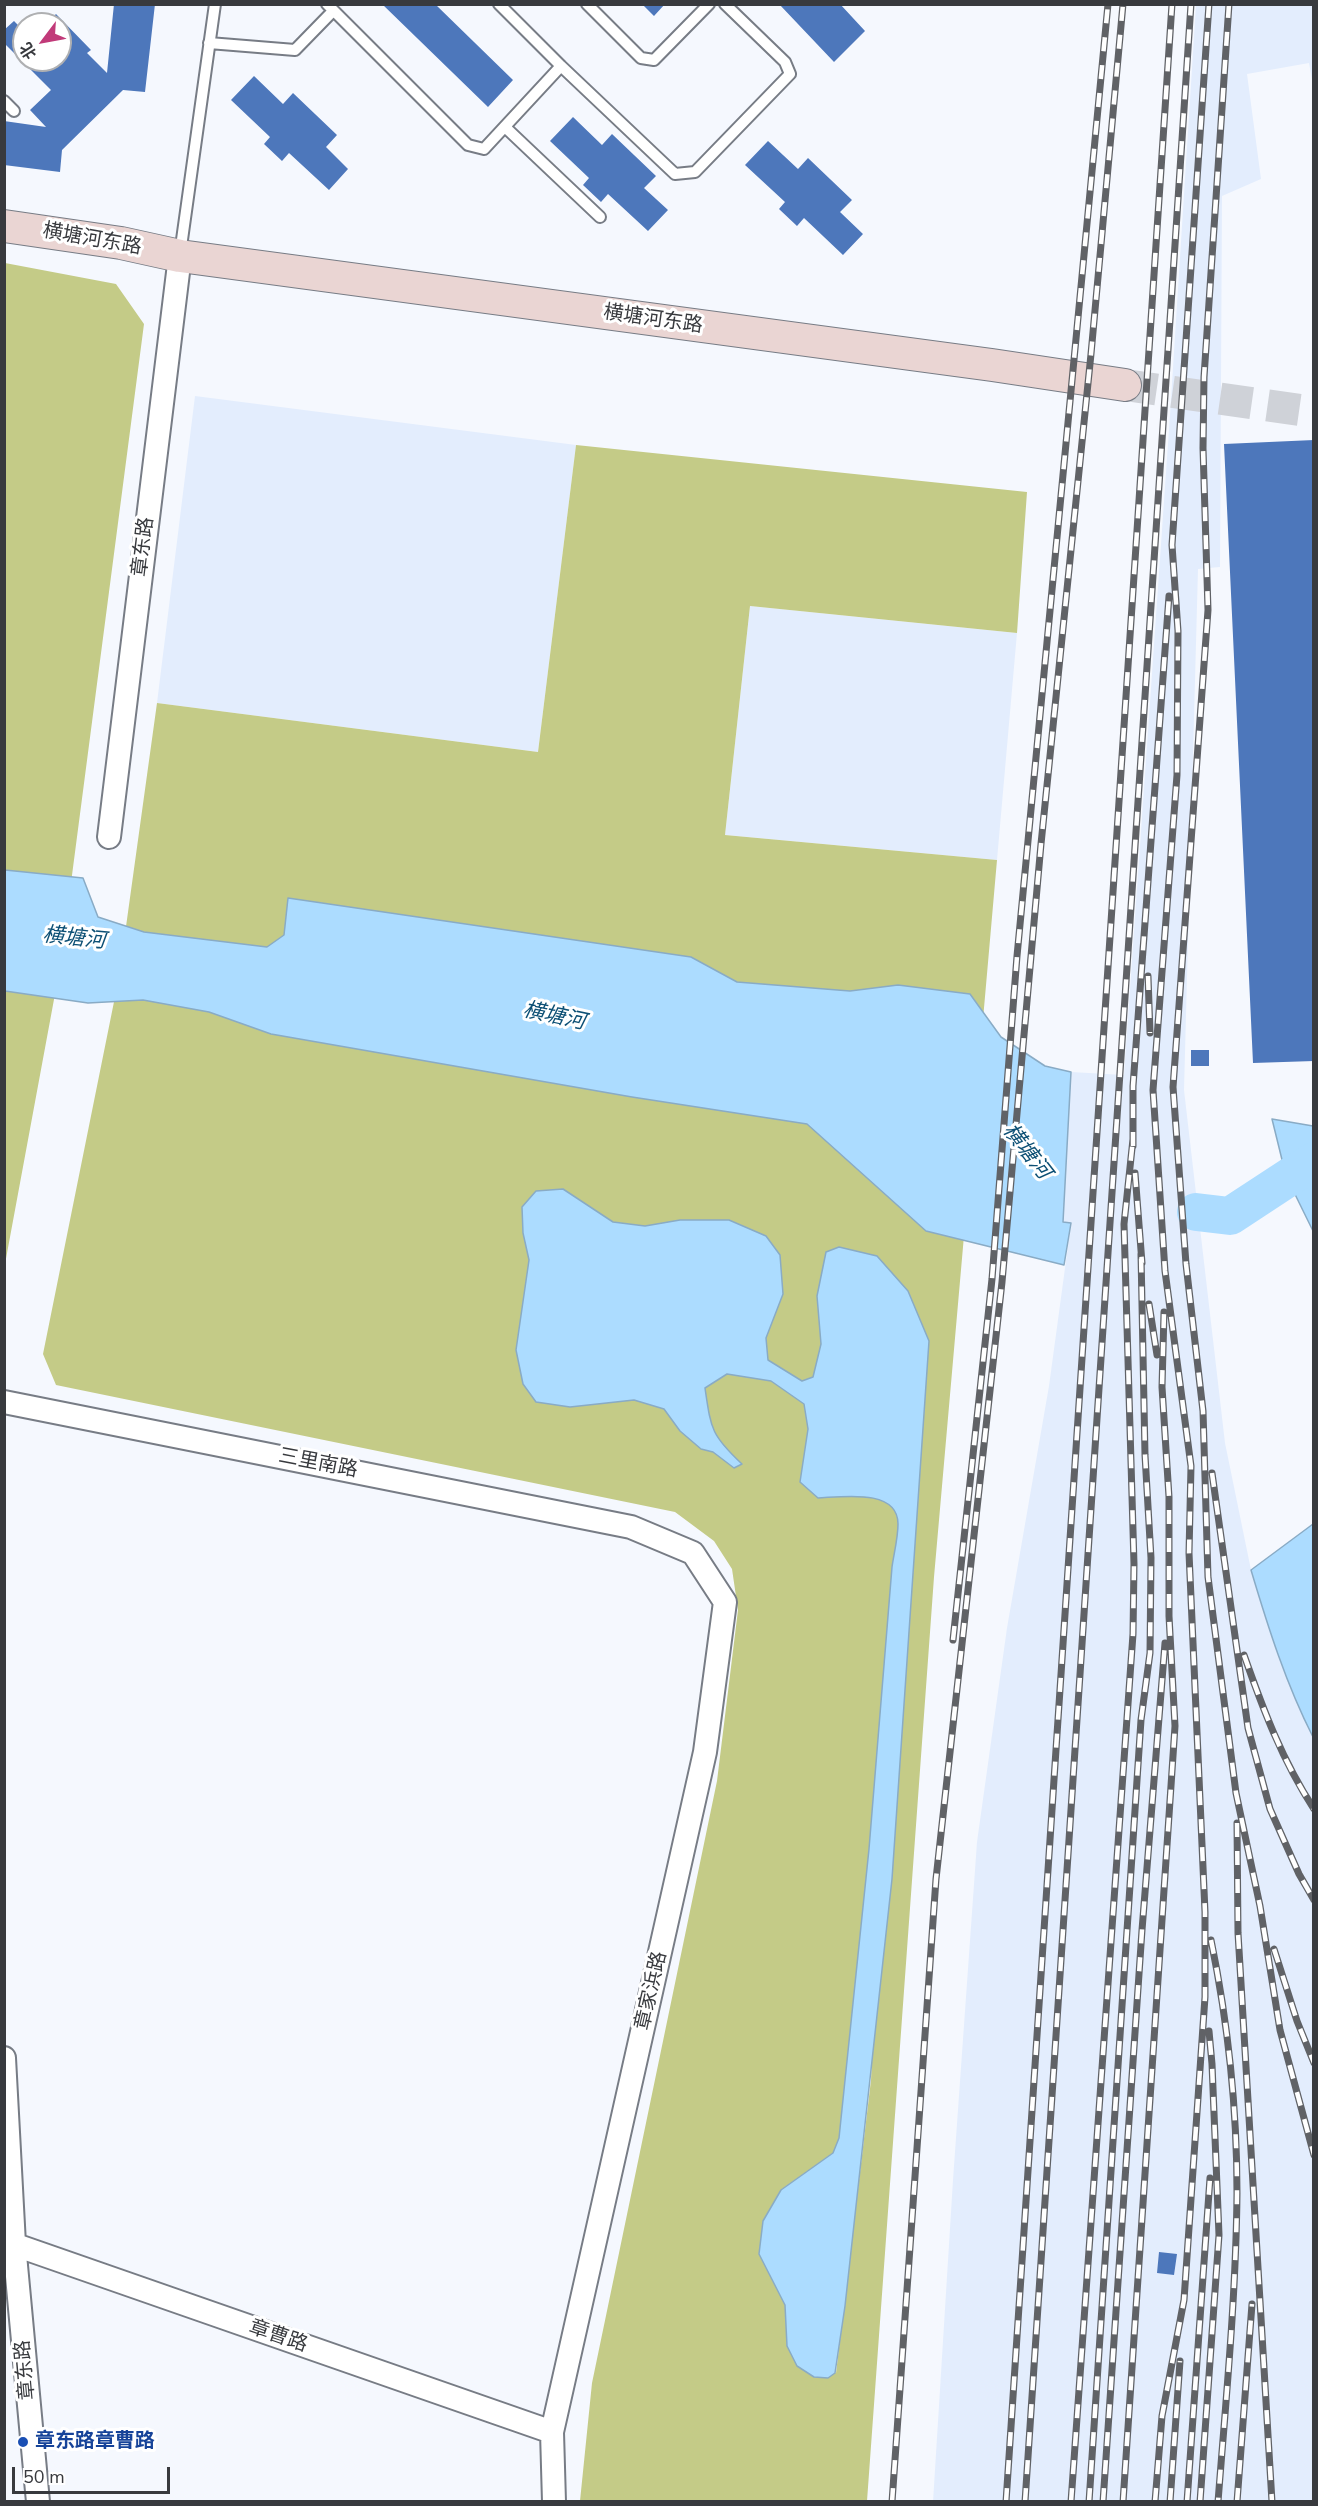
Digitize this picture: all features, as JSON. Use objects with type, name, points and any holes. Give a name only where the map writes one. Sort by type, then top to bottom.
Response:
[{"type":"main road","name":"横塘河东路","points":[[4,226],[121,243],[180,256],[992,365],[1125,385]]},
{"type":"main road","name":"横塘河东路","points":[[4,242],[119,260],[180,256]]},
{"type":"street","name":"章东路","points":[[109,837],[180,256]]},
{"type":"street","name":"三里南路","points":[[4,1401],[631,1527]]},
{"type":"street","name":"章家浜路","points":[[554,2502],[552,2432],[705,1752],[725,1602],[693,1553],[631,1527]]},
{"type":"street","name":"章东路","points":[[4,2058],[9,2243],[38,2502]]},
{"type":"street","name":"章曹路","points":[[9,2243],[552,2432]]},
{"type":"lane","points":[[180,256],[215,4]]},
{"type":"lane","points":[[500,4],[561,66],[675,174],[695,172],[790,74],[785,62],[725,4]]},
{"type":"lane","points":[[587,4],[641,58],[654,60],[709,4]]},
{"type":"lane","points":[[210,43],[295,50],[330,8],[468,145],[484,149],[561,66]]},
{"type":"lane","points":[[4,101],[14,111]]},
{"type":"lane","points":[[505,127],[600,218]]},
{"type":"shaded area","points":[[1196,5],[1313,5],[1313,85],[1309,63],[1247,74],[1261,179],[1222,196],[1220,567],[1198,569],[1184,1090],[1225,1443],[1251,1570],[1313,1656],[1313,2501],[933,2502],[977,1842],[1007,1628],[1049,1386],[1071,1224],[1063,1222],[1071,1072],[1124,1075]]},
{"type":"shaded area","points":[[195,396],[576,445],[538,752],[157,703]]},
{"type":"shaded area","points":[[750,606],[1017,633],[997,860],[725,835]]},
{"type":"green space","points":[[5,263],[116,284],[144,324],[60,967],[5,1264]]},
{"type":"green space","points":[[576,445],[1027,492],[1017,633],[750,606],[725,835],[997,860],[934,1577],[867,2501],[580,2501],[592,2383],[717,1781],[738,1610],[732,1569],[714,1541],[675,1512],[56,1385],[43,1354],[119,977],[157,703],[538,752]],"holes":[[[893,1567],[871,2080],[836,2373],[787,2346],[785,2305],[759,2254],[763,2221],[781,2190],[833,2153],[839,2138],[869,1849]]]},
{"type":"water","points":[[5,870],[83,878],[98,917],[144,932],[267,947],[284,935],[288,898],[691,957],[737,982],[850,991],[898,985],[970,994],[1001,1037],[1045,1066],[1071,1072],[1063,1222],[1071,1223],[1064,1265],[926,1231],[807,1124],[632,1097],[271,1034],[209,1012],[143,1000],[88,1003],[5,991]]},
{"type":"water","points":[[1272,1119],[1313,1126],[1313,1231],[1286,1176]]},
{"type":"water","points":[[563,1189],[613,1222],[645,1226],[680,1220],[729,1220],[766,1236],[780,1255],[783,1294],[766,1338],[768,1360],[802,1381],[813,1377],[821,1344],[817,1296],[826,1252],[839,1247],[877,1256],[908,1291],[929,1341],[892,1879],[845,2306],[835,2373],[828,2378],[814,2377],[797,2366],[787,2346],[785,2305],[759,2254],[763,2221],[781,2190],[833,2153],[839,2138],[869,1849],[892,1567],[898,1529],[896,1513],[889,1505],[867,1497],[818,1498],[800,1482],[808,1429],[804,1404],[771,1381],[727,1374],[705,1388],[714,1430],[724,1446],[742,1464],[734,1468],[713,1452],[701,1449],[680,1431],[664,1409],[634,1400],[570,1407],[536,1402],[523,1384],[516,1350],[529,1260],[523,1233],[522,1207],[536,1191]]},
{"type":"water","points":[[1313,1524],[1313,1737],[1286,1676],[1251,1570]]},
{"type":"building","points":[[114,4],[155,4],[145,92],[123,90],[62,150],[60,172],[4,165],[4,121],[46,127],[30,110],[51,90],[33,72],[72,72],[72,30],[91,50],[87,53],[107,73]]},
{"type":"building","points":[[382,4],[435,4],[513,80],[488,107]]},
{"type":"building","points":[[642,4],[665,4],[654,16]]},
{"type":"building","points":[[779,4],[840,4],[865,31],[834,62]]},
{"type":"building","points":[[12,23],[12,51],[4,43],[4,30]]},
{"type":"building","points":[[254,76],[283,104],[293,93],[337,135],[326,147],[348,169],[329,190],[289,153],[282,161],[264,144],[270,137],[231,100]]},
{"type":"building","points":[[573,117],[602,145],[612,134],[656,176],[644,188],[668,210],[648,231],[608,194],[601,202],[583,185],[589,178],[550,141]]},
{"type":"building","points":[[768,141],[798,169],[808,158],[852,200],[840,212],[863,234],[843,255],[804,218],[797,226],[779,209],[785,202],[745,165]]},
{"type":"building","points":[[1314,440],[1314,1061],[1253,1063],[1224,444]]},
{"type":"building","points":[[1191,1050],[1209,1050],[1209,1066],[1191,1066]]},
{"type":"building","points":[[1159,2252],[1177,2254],[1174,2275],[1157,2273]]},
{"type":"waterway","name":"横塘河","points":[[1196,1212],[1230,1216],[1314,1161]]},
{"type":"tunnel","points":[[1125,385],[1314,412]]},
{"type":"railway","points":[[953,1640],[992,1279],[1017,956],[1108,4]]},
{"type":"railway","points":[[892,2502],[936,1879],[1002,1282],[1041,844],[1091,354],[1123,4]]},
{"type":"railway","points":[[1006,2502],[1172,4]]},
{"type":"railway","points":[[1025,2502],[1191,4]]},
{"type":"railway","points":[[1155,2502],[1162,2416],[1184,2300],[1205,1997],[1205,1912],[1189,1553],[1191,1466],[1165,1271],[1153,1090],[1177,775],[1178,631],[1172,545],[1209,4]]},
{"type":"railway","points":[[1229,4],[1204,377],[1203,448],[1208,610],[1173,1087],[1186,1264],[1203,1411],[1208,1577],[1236,1793],[1260,1906],[1280,2030],[1314,2155]]},
{"type":"railway","points":[[1133,1146],[1133,1086],[1169,596]]},
{"type":"railway","points":[[1148,976],[1150,1033]]},
{"type":"railway","points":[[1071,2502],[1133,1634],[1134,1564],[1124,1224],[1133,1139]]},
{"type":"railway","points":[[1135,1173],[1142,1263]]},
{"type":"railway","points":[[1089,2502],[1141,1720],[1150,1653],[1151,1558],[1145,1455],[1141,1254]]},
{"type":"railway","points":[[1149,1304],[1157,1355]]},
{"type":"railway","points":[[1123,2502],[1175,1726],[1169,1616],[1169,1497],[1162,1387],[1164,1312]]},
{"type":"railway","points":[[1212,1473],[1248,1728],[1270,1809],[1299,1874],[1314,1900]]},
{"type":"railway","points":[[1103,2502],[1142,1930],[1165,1643]]},
{"type":"railway","points":[[1244,1655],[1283,1753],[1314,1809]]},
{"type":"railway","points":[[1237,1823],[1238,1933],[1272,2502]]},
{"type":"railway","points":[[1211,1940],[1230,2066],[1237,2193],[1233,2309],[1218,2502]]},
{"type":"railway","points":[[1274,1949],[1297,2021],[1314,2063]]},
{"type":"railway","points":[[1200,2502],[1219,2235],[1209,2031]]},
{"type":"railway","points":[[1187,2502],[1210,2178]]},
{"type":"railway","points":[[1237,2502],[1252,2304]]},
{"type":"railway","points":[[1170,2502],[1180,2361]]},
{"type":"place","name":"章东路章曹路","points":[[23,2442]]}]
